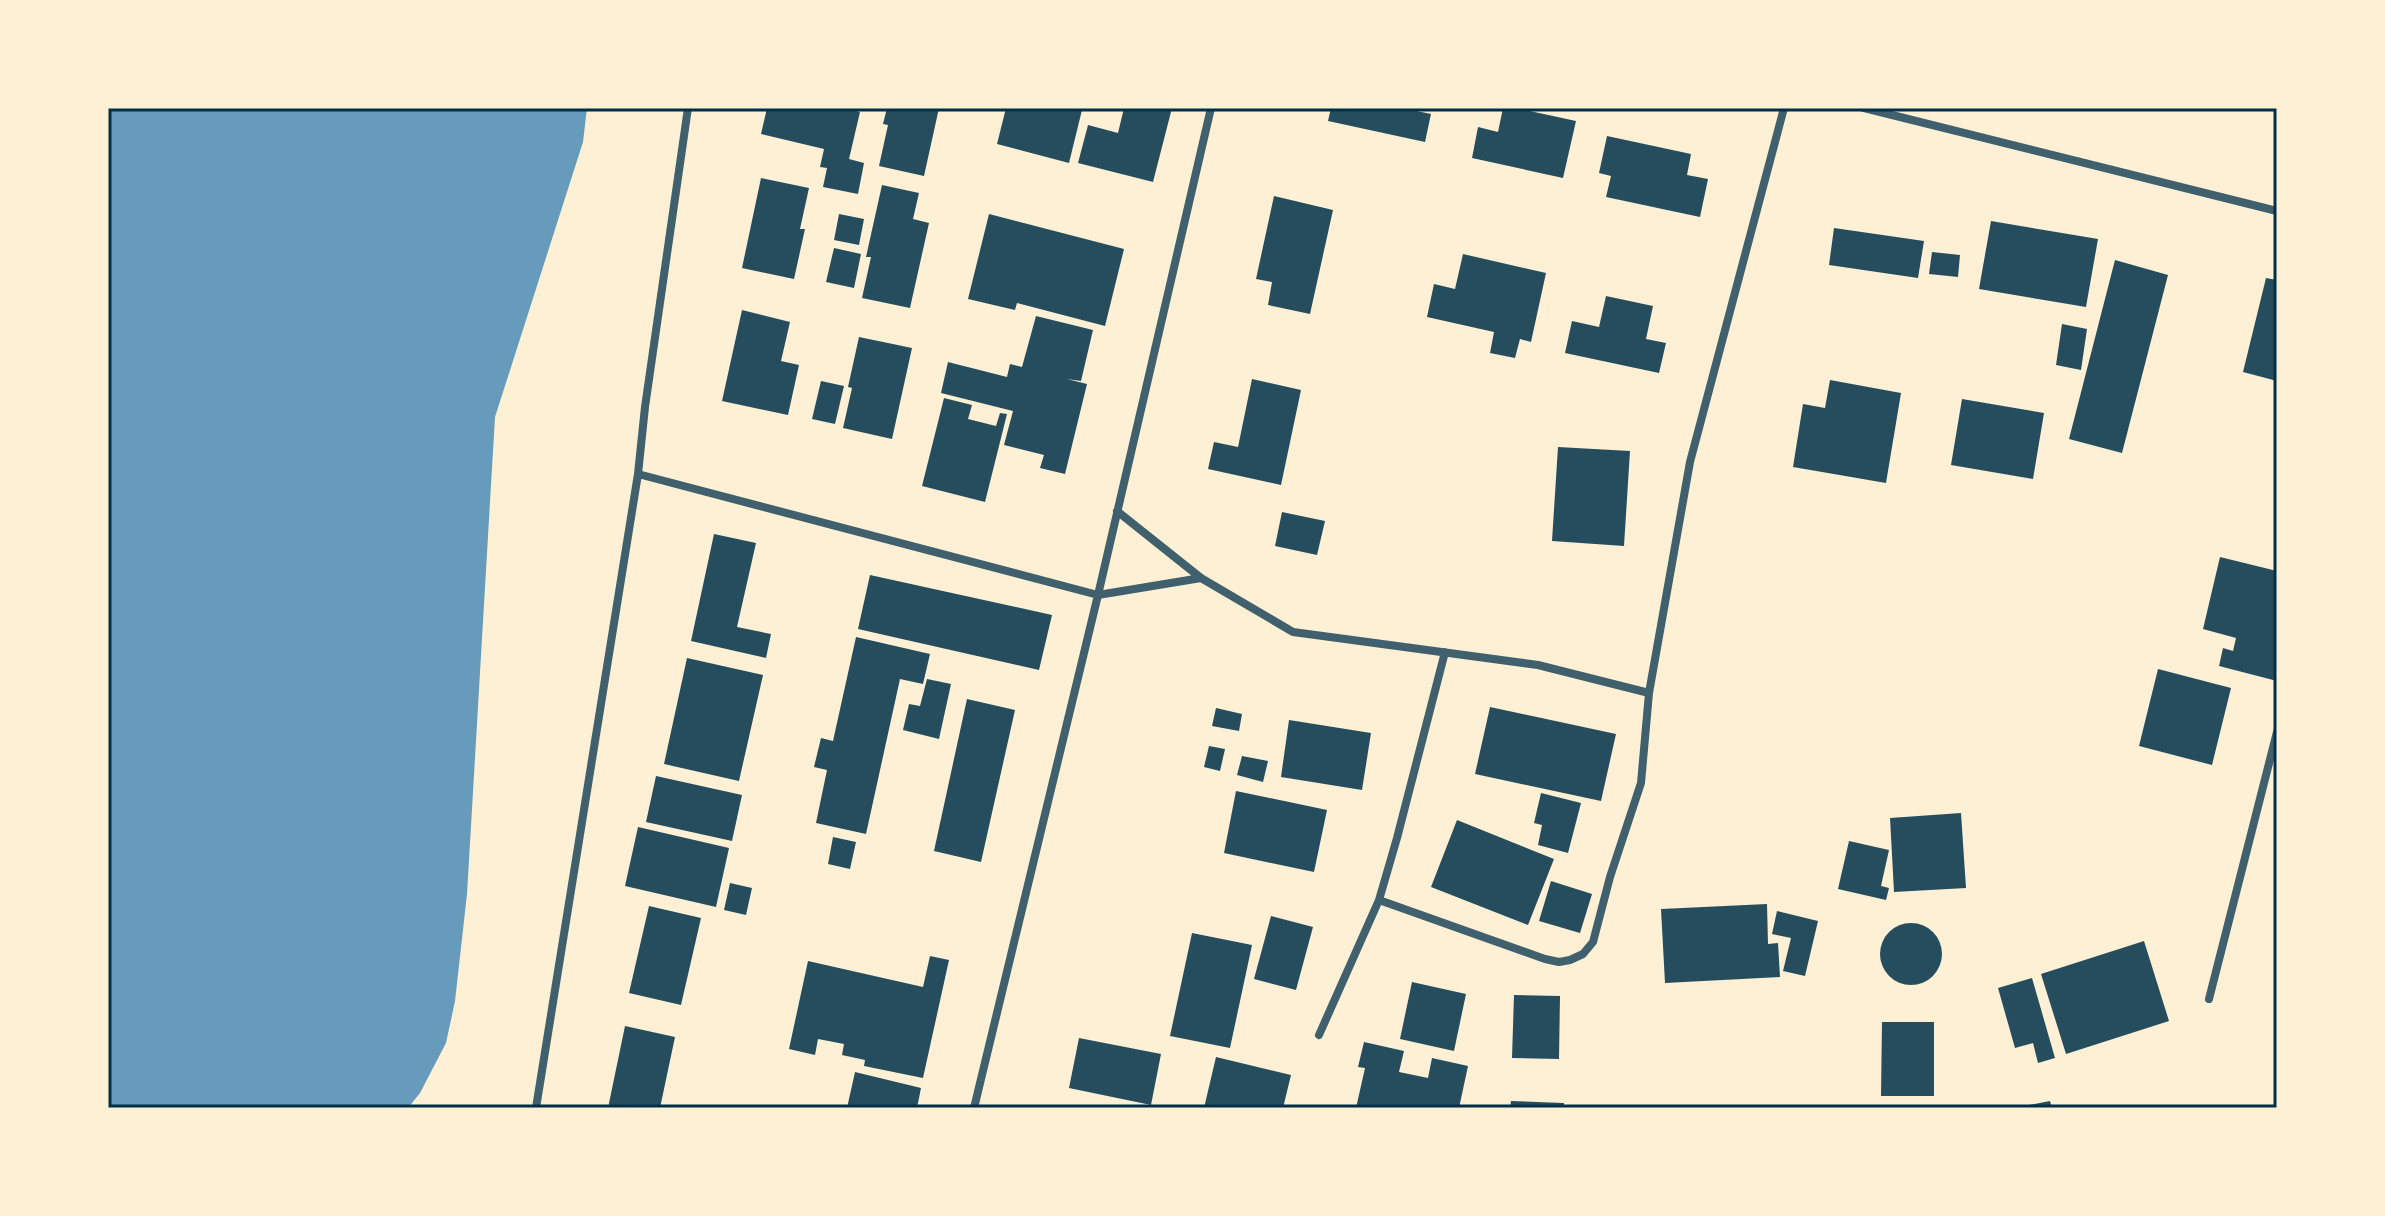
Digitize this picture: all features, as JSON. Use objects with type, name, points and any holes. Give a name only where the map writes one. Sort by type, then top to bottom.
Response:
[{"type":"street","points":[[536,1108],[638,474],[688,108]]},
{"type":"street","points":[[974,1108],[1211,108]]},
{"type":"street","points":[[1379,900],[1559,962],[1583,954],[1593,942],[1610,877],[1641,783],[1649,693],[1690,462],[1784,108]]},
{"type":"street","points":[[1864,108],[2277,211]]},
{"type":"street","points":[[638,474],[1098,595],[1201,578]]},
{"type":"street","points":[[1117,511],[1201,578],[1293,632],[1538,665],[1649,693]]},
{"type":"street","points":[[1319,1035],[1379,900],[1445,652]]},
{"type":"street","points":[[2209,999],[2277,732]]},
{"type":"water","points":[[108,108],[587,108],[583,142],[495,417],[467,894],[455,1001],[446,1043],[420,1093],[408,1108],[108,1108]]},
{"type":"building","points":[[767,108],[845,108],[860,112],[849,159],[864,163],[858,194],[823,187],[827,168],[820,167],[824,149],[761,134]]},
{"type":"building","points":[[887,108],[939,108],[924,176],[879,166],[888,125],[883,124]]},
{"type":"building","points":[[1006,108],[1082,110],[1069,163],[997,144]]},
{"type":"building","points":[[1124,108],[1172,108],[1153,182],[1078,163],[1088,125],[1118,133]]},
{"type":"building","points":[[1331,108],[1412,108],[1431,114],[1425,142],[1328,121]]},
{"type":"building","points":[[1503,108],[1576,121],[1563,178],[1472,158],[1478,127],[1498,132]]},
{"type":"building","points":[[1607,136],[1691,154],[1687,175],[1708,179],[1700,217],[1606,197],[1611,176],[1599,173]]},
{"type":"building","points":[[761,178],[809,188],[800,229],[805,229],[794,279],[742,268]]},
{"type":"building","points":[[882,185],[919,193],[913,219],[929,223],[910,308],[862,298],[871,257],[866,257]]},
{"type":"building","points":[[1274,196],[1333,210],[1310,314],[1268,305],[1272,282],[1256,279]]},
{"type":"building","points":[[839,214],[864,219],[859,245],[834,240]]},
{"type":"building","points":[[989,214],[1124,249],[1105,326],[1017,303],[1015,310],[968,299]]},
{"type":"building","points":[[1991,221],[2098,239],[2086,307],[1979,289]]},
{"type":"building","points":[[1834,228],[1924,241],[1918,278],[1829,265]]},
{"type":"building","points":[[834,248],[861,254],[854,288],[826,282]]},
{"type":"building","points":[[1932,252],[1960,255],[1958,277],[1929,274]]},
{"type":"building","points":[[1463,254],[1546,273],[1531,342],[1520,339],[1515,358],[1490,353],[1494,332],[1427,317],[1434,284],[1455,289]]},
{"type":"building","points":[[2115,260],[2168,275],[2122,453],[2069,439]]},
{"type":"building","points":[[2266,278],[2277,280],[2277,381],[2243,372]]},
{"type":"building","points":[[1606,296],[1653,306],[1646,339],[1666,343],[1659,373],[1565,353],[1572,321],[1599,327]]},
{"type":"building","points":[[742,310],[790,322],[781,361],[799,365],[788,415],[722,401]]},
{"type":"building","points":[[1036,316],[1093,330],[1081,381],[1067,379],[1087,384],[1065,474],[1040,468],[1044,455],[1004,445],[1013,411],[941,393],[948,362],[1007,377],[1010,364],[1022,367]]},
{"type":"building","points":[[2062,324],[2087,329],[2081,370],[2056,365]]},
{"type":"building","points":[[859,337],[912,348],[892,439],[843,428]]},
{"type":"building","points":[[1252,379],[1301,390],[1281,485],[1208,469],[1214,442],[1238,447]]},
{"type":"building","points":[[1830,380],[1901,393],[1886,483],[1793,467],[1803,404],[1825,408]]},
{"type":"building","points":[[821,381],[844,386],[835,424],[812,419]]},
{"type":"building","points":[[944,398],[972,405],[968,419],[996,426],[1000,413],[1007,414],[985,502],[922,486]]},
{"type":"building","points":[[1962,399],[2044,413],[2033,479],[1951,465]]},
{"type":"building","points":[[1558,447],[1630,451],[1624,546],[1552,541]]},
{"type":"building","points":[[1282,512],[1325,521],[1317,555],[1275,546]]},
{"type":"building","points":[[714,534],[756,543],[737,627],[771,634],[766,658],[691,641]]},
{"type":"building","points":[[2220,557],[2277,571],[2277,681],[2219,666],[2223,648],[2233,651],[2236,638],[2203,629]]},
{"type":"building","points":[[870,575],[1052,615],[1039,670],[858,629]]},
{"type":"building","points":[[856,637],[930,654],[923,684],[900,679],[866,834],[816,823],[827,770],[814,767],[821,738],[833,741]]},
{"type":"building","points":[[687,658],[763,675],[739,781],[664,764]]},
{"type":"building","points":[[2158,669],[2231,688],[2212,765],[2139,746]]},
{"type":"building","points":[[927,679],[951,684],[939,739],[903,730],[909,704],[920,706]]},
{"type":"building","points":[[967,699],[1015,710],[981,862],[934,851]]},
{"type":"building","points":[[1490,707],[1616,734],[1601,801],[1475,774]]},
{"type":"building","points":[[1216,708],[1242,714],[1239,731],[1212,726]]},
{"type":"building","points":[[1289,720],[1371,733],[1362,790],[1281,777]]},
{"type":"building","points":[[1209,746],[1225,749],[1220,771],[1204,767]]},
{"type":"building","points":[[1242,756],[1268,761],[1263,782],[1237,775]]},
{"type":"building","points":[[656,776],[742,795],[732,841],[646,822]]},
{"type":"building","points":[[1236,791],[1327,810],[1314,872],[1224,853]]},
{"type":"building","points":[[1541,793],[1581,803],[1568,853],[1538,845],[1542,825],[1534,823]]},
{"type":"building","points":[[1961,813],[1966,888],[1894,892],[1890,818]]},
{"type":"building","points":[[1457,820],[1554,859],[1528,925],[1431,887]]},
{"type":"building","points":[[638,827],[729,848],[716,907],[625,886]]},
{"type":"building","points":[[833,837],[856,842],[850,869],[828,864]]},
{"type":"building","points":[[1849,841],[1889,850],[1881,886],[1889,888],[1886,900],[1838,889]]},
{"type":"building","points":[[1551,881],[1592,894],[1580,933],[1539,921]]},
{"type":"building","points":[[730,883],[752,888],[746,915],[724,910]]},
{"type":"building","points":[[1767,904],[1768,944],[1778,943],[1780,977],[1665,983],[1661,909]]},
{"type":"building","points":[[649,906],[701,918],[681,1005],[629,993]]},
{"type":"building","points":[[1777,911],[1818,921],[1805,976],[1783,971],[1791,938],[1772,934]]},
{"type":"building","points":[[1271,916],[1313,927],[1296,990],[1254,979]]},
{"type":"building","points":[[1905,923],[1917,923],[1933,932],[1940,942],[1940,966],[1933,976],[1917,985],[1905,985],[1885,971],[1880,960],[1880,948],[1894,928]]},
{"type":"building","points":[[1192,933],[1252,945],[1230,1048],[1170,1036]]},
{"type":"building","points":[[2144,941],[2169,1021],[2066,1054],[2041,974]]},
{"type":"building","points":[[930,956],[949,960],[923,1078],[864,1066],[865,1060],[842,1055],[844,1044],[818,1039],[815,1055],[789,1049],[808,961],[923,987]]},
{"type":"building","points":[[2032,978],[2055,1058],[2038,1063],[2033,1043],[2015,1048],[1998,988]]},
{"type":"building","points":[[1412,982],[1466,994],[1454,1051],[1400,1039]]},
{"type":"building","points":[[1514,995],[1560,996],[1559,1059],[1512,1058]]},
{"type":"building","points":[[1882,1022],[1934,1022],[1934,1096],[1881,1096]]},
{"type":"building","points":[[625,1026],[675,1037],[660,1108],[608,1108]]},
{"type":"building","points":[[1079,1038],[1161,1054],[1151,1105],[1069,1088]]},
{"type":"building","points":[[1364,1042],[1404,1051],[1399,1072],[1428,1078],[1432,1058],[1468,1066],[1459,1108],[1356,1108],[1365,1068],[1358,1067]]},
{"type":"building","points":[[1216,1057],[1291,1075],[1283,1108],[1204,1108]]},
{"type":"building","points":[[855,1072],[921,1088],[917,1108],[847,1108]]},
{"type":"building","points":[[1511,1101],[1564,1103],[1564,1108],[1510,1108]]},
{"type":"building","points":[[2050,1101],[2052,1108],[2019,1108],[2019,1107]]}]
